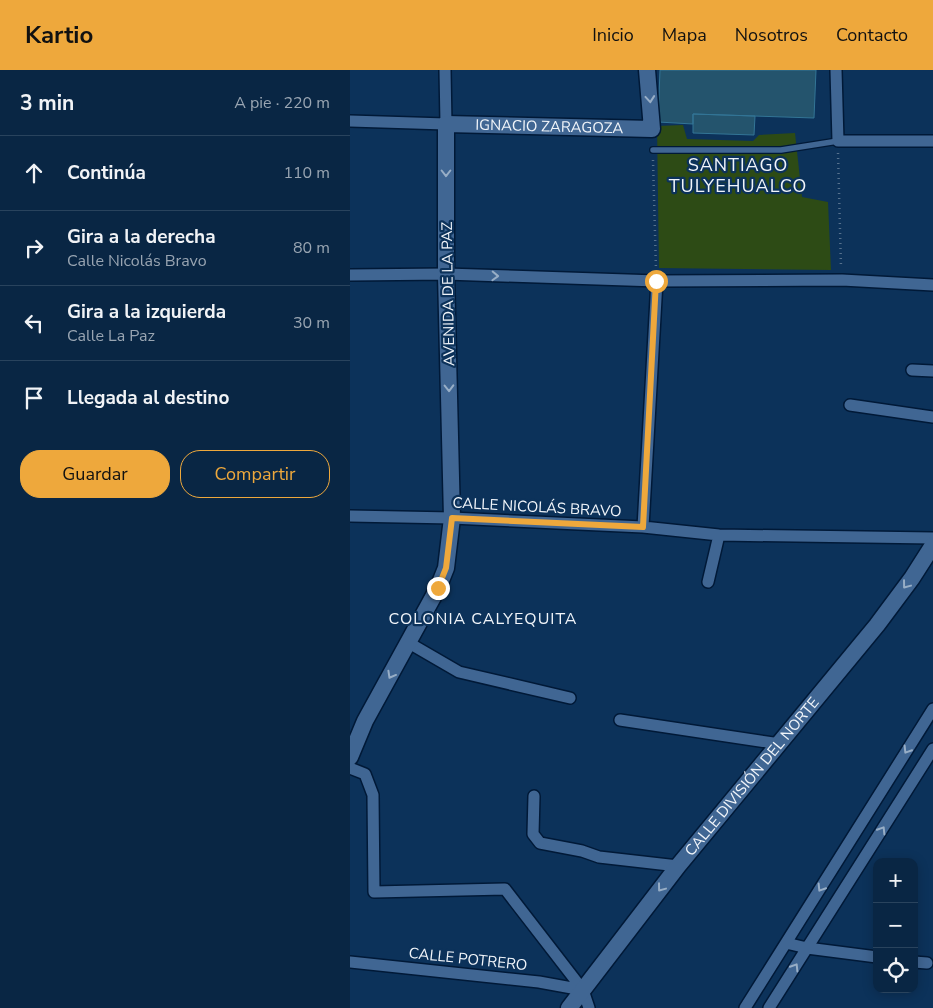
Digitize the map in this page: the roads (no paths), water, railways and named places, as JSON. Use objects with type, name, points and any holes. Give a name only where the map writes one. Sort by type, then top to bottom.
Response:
[{"type":"main road","name":"IGNACIO ZARAGOZA","points":[[446,124],[652,129],[648,70]]},
{"type":"main road","name":"AVENIDA DE LA PAZ","points":[[350,757],[365,721],[409,643],[438,588],[446,568],[452,518],[446,274],[446,124]]},
{"type":"main road","name":"CALLE DIVISIÓN DEL NORTE","points":[[569,1008],[678,866],[877,625],[912,578],[933,545]]},
{"type":"street","name":"AVENIDA DE LA PAZ","points":[[445,70],[446,124]]},
{"type":"street","points":[[836,70],[838,141],[933,141]]},
{"type":"street","points":[[350,120],[446,124]]},
{"type":"street","points":[[350,275],[446,274],[656,281],[842,280],[933,286]]},
{"type":"street","points":[[643,527],[656,281]]},
{"type":"street","points":[[912,370],[933,372]]},
{"type":"street","points":[[850,405],[933,417]]},
{"type":"street","name":"CALLE NICOLÁS BRAVO","points":[[350,516],[452,518],[643,527],[719,535],[933,538]]},
{"type":"street","points":[[708,582],[719,535]]},
{"type":"street","points":[[409,643],[459,672],[570,698]]},
{"type":"street","points":[[745,1008],[932,712]]},
{"type":"street","points":[[620,720],[780,744]]},
{"type":"street","points":[[773,1008],[807,948],[933,749]]},
{"type":"street","points":[[350,768],[365,774],[373,795],[374,892],[505,889],[583,990],[588,1008]]},
{"type":"street","points":[[534,796],[532,828],[535,839],[540,843],[582,851],[599,857],[678,866]]},
{"type":"street","points":[[786,943],[807,948],[873,956]]},
{"type":"street","name":"CALLE POTRERO","points":[[350,962],[539,982],[583,990]]},
{"type":"street","points":[[918,963],[927,964]]},
{"type":"lane","points":[[653,150],[781,150],[838,141]]},
{"type":"district","name":"SANTIAGO TULYEHUALCO","points":[[738,175]]},
{"type":"district","name":"COLONIA CALYEQUITA","points":[[483,619]]}]
